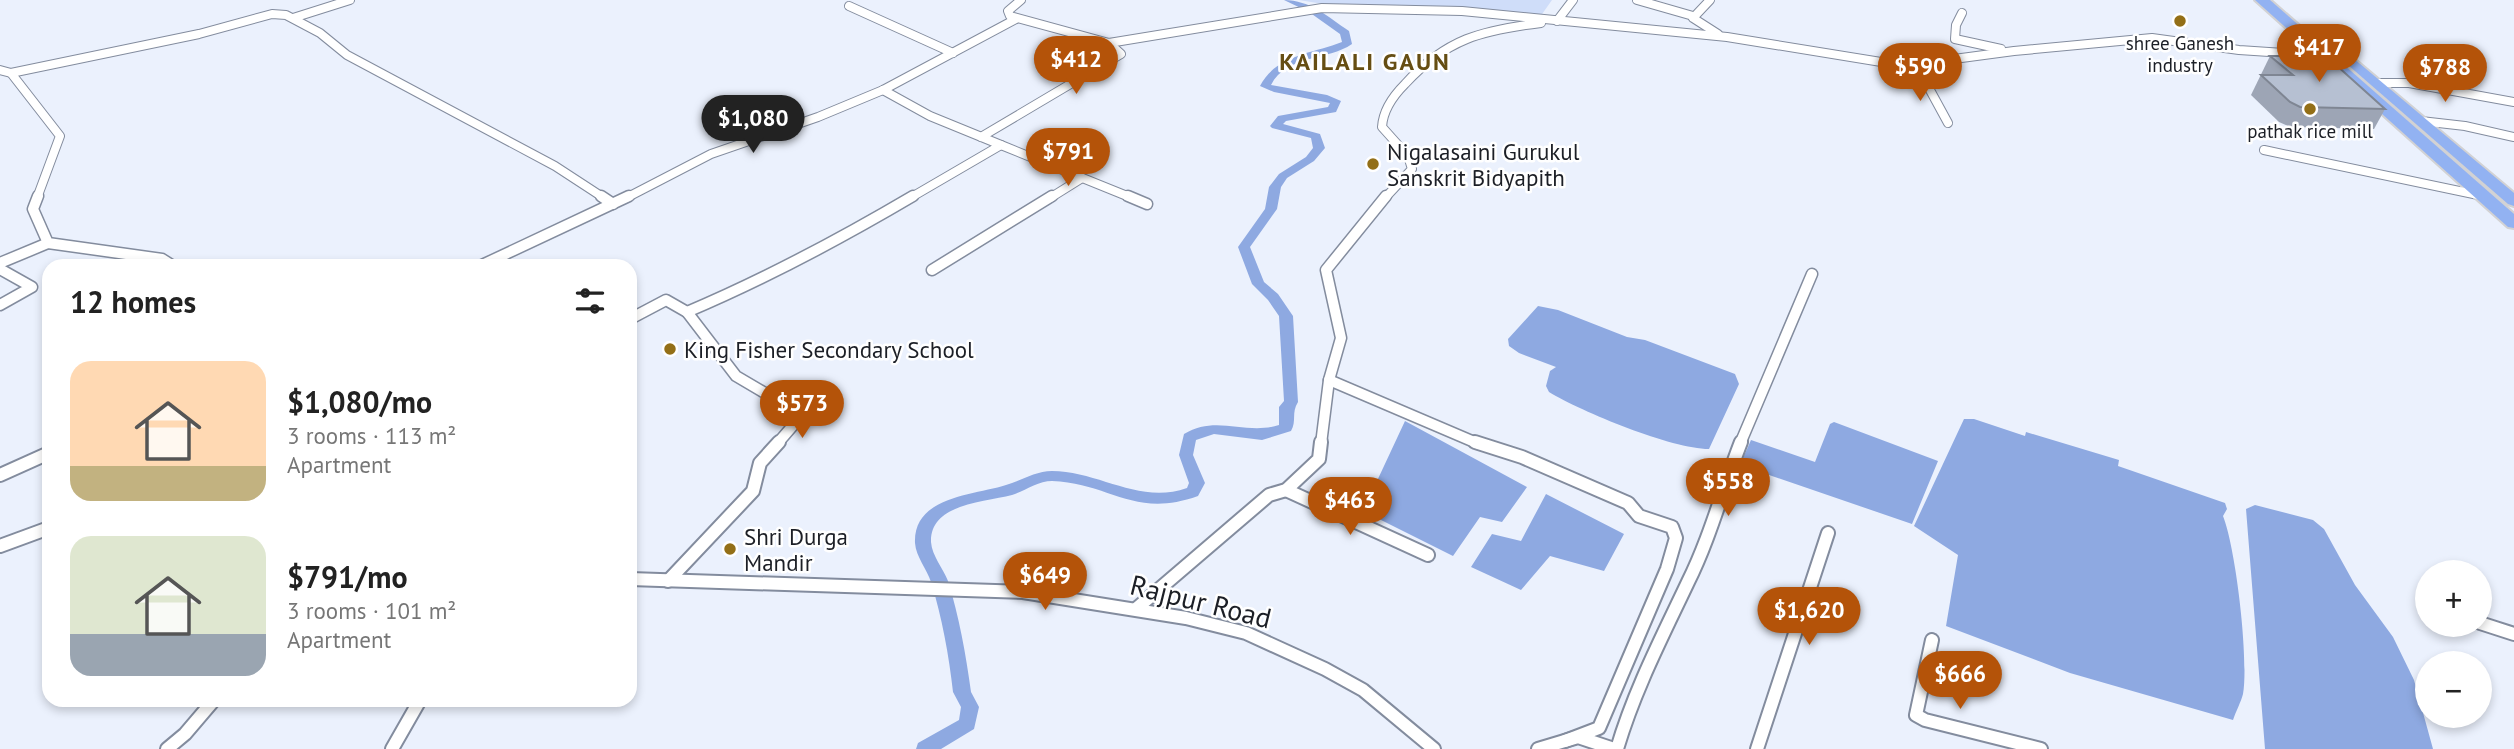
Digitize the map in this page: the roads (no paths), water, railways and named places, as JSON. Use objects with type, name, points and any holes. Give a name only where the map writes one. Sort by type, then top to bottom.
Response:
[{"type":"highway","points":[[2262,0],[2514,223]]},
{"type":"highway","points":[[2281,0],[2510,198]]},
{"type":"street","points":[[293,19],[350,0]]},
{"type":"street","points":[[1021,0],[1008,11],[1016,19],[1110,43],[1333,7],[1462,11],[1722,36],[1918,68],[1954,59],[2014,51],[2152,38],[2239,50],[2346,57]]},
{"type":"street","points":[[1137,608],[1269,495],[1286,490],[1319,459],[1329,380],[1341,338],[1326,271],[1365,219],[1412,169],[1408,156],[1382,127],[1382,120],[1397,94],[1436,52],[1465,36],[1560,20],[1573,0]]},
{"type":"street","points":[[1637,0],[1693,16],[1722,36]]},
{"type":"street","points":[[1693,16],[1710,0]]},
{"type":"street","points":[[849,6],[953,53]]},
{"type":"street","points":[[1962,13],[1956,24],[1955,39],[2014,51]]},
{"type":"street","points":[[0,70],[10,73],[199,34],[272,14],[293,19],[320,33],[347,55],[399,80],[555,166],[613,204]]},
{"type":"street","points":[[495,259],[613,204],[711,154],[818,117],[883,90],[1016,19]]},
{"type":"street","points":[[981,137],[1121,54],[1110,43]]},
{"type":"street","points":[[1918,68],[1948,123]]},
{"type":"street","points":[[10,73],[60,136],[33,209],[48,243]]},
{"type":"street","points":[[2377,83],[2409,83],[2514,102]]},
{"type":"street","points":[[883,90],[930,116],[1147,204]]},
{"type":"street","points":[[2421,121],[2514,136]]},
{"type":"street","points":[[687,312],[861,226],[1001,145]]},
{"type":"street","points":[[2264,149],[2483,196]]},
{"type":"street","points":[[932,270],[1082,178]]},
{"type":"street","points":[[0,263],[48,243],[162,259]]},
{"type":"street","points":[[0,269],[32,287],[0,305]]},
{"type":"street","points":[[1538,749],[1577,737],[1616,749],[1672,611],[1689,581],[1749,419],[1812,274]]},
{"type":"street","points":[[637,315],[666,300],[687,312],[736,376],[802,415],[760,463],[753,491],[668,581]]},
{"type":"street","points":[[1329,380],[1492,449],[1522,457],[1588,484],[1628,503],[1639,516],[1672,527],[1676,538],[1667,569],[1599,728],[1565,741]]},
{"type":"street","points":[[0,475],[42,456]]},
{"type":"street","points":[[1286,490],[1428,555]]},
{"type":"street","points":[[0,546],[42,531]]},
{"type":"street","points":[[1757,749],[1828,533]]},
{"type":"street","name":"Rajpur Road","points":[[637,579],[1023,592],[1137,608],[1246,633],[1292,652],[1363,690],[1434,749]]},
{"type":"street","points":[[2492,627],[2514,634]]},
{"type":"street","points":[[1932,640],[1916,715],[1925,720],[2041,749]]},
{"type":"street","points":[[167,749],[185,734],[208,707]]},
{"type":"street","points":[[392,749],[416,707]]},
{"type":"water","points":[[1538,306],[1558,310],[1627,337],[1645,340],[1735,374],[1739,384],[1709,449],[1673,443],[1628,428],[1549,392],[1546,386],[1550,371],[1556,367],[1519,353],[1509,346],[1508,339]]},
{"type":"water","points":[[1964,419],[1974,419],[2025,436],[2026,432],[2119,460],[2118,466],[2225,503],[2227,509],[2223,516],[2237,578],[2244,656],[2243,694],[2233,720],[2070,673],[1946,626],[1958,555],[1914,526]]},
{"type":"water","points":[[1405,421],[1527,487],[1502,522],[1480,517],[1453,556],[1363,511]]},
{"type":"water","points":[[1834,422],[1938,461],[1912,524],[1740,465],[1751,440],[1815,462],[1830,424]]},
{"type":"water","points":[[1546,494],[1624,534],[1604,571],[1550,556],[1521,590],[1471,567],[1492,534],[1521,541]]},
{"type":"water","points":[[2255,505],[2313,520],[2324,529],[2355,585],[2393,637],[2415,684],[2415,728],[2427,728],[2433,749],[2265,749],[2246,509]]},
{"type":"waterway","points":[[925,749],[968,724],[970,707],[962,692],[940,583],[923,545],[927,525],[934,515],[956,503],[1009,490],[1048,476],[1072,478],[1142,498],[1176,498],[1193,492],[1197,483],[1186,455],[1189,438],[1214,429],[1259,435],[1286,428],[1286,407],[1291,402],[1286,316],[1273,297],[1258,284],[1244,247],[1271,209],[1275,187],[1283,176],[1310,159],[1319,148],[1316,136],[1276,126],[1282,118],[1332,110],[1336,101],[1265,86],[1270,76],[1288,63],[1347,44],[1345,33],[1312,10],[1289,0]]},
{"type":"place","name":"shree Ganesh industry","points":[[2180,21]]},
{"type":"place","name":"pathak rice mill","points":[[2310,109]]},
{"type":"place","name":"Nigalasaini Gurukul Sanskrit Bidyapith","points":[[1373,164]]},
{"type":"place","name":"King Fisher Secondary School","points":[[670,349]]},
{"type":"place","name":"Shri Durga Mandir","points":[[730,549]]},
{"type":"district","name":"KAILALI GAUN","points":[[1365,61]]}]
